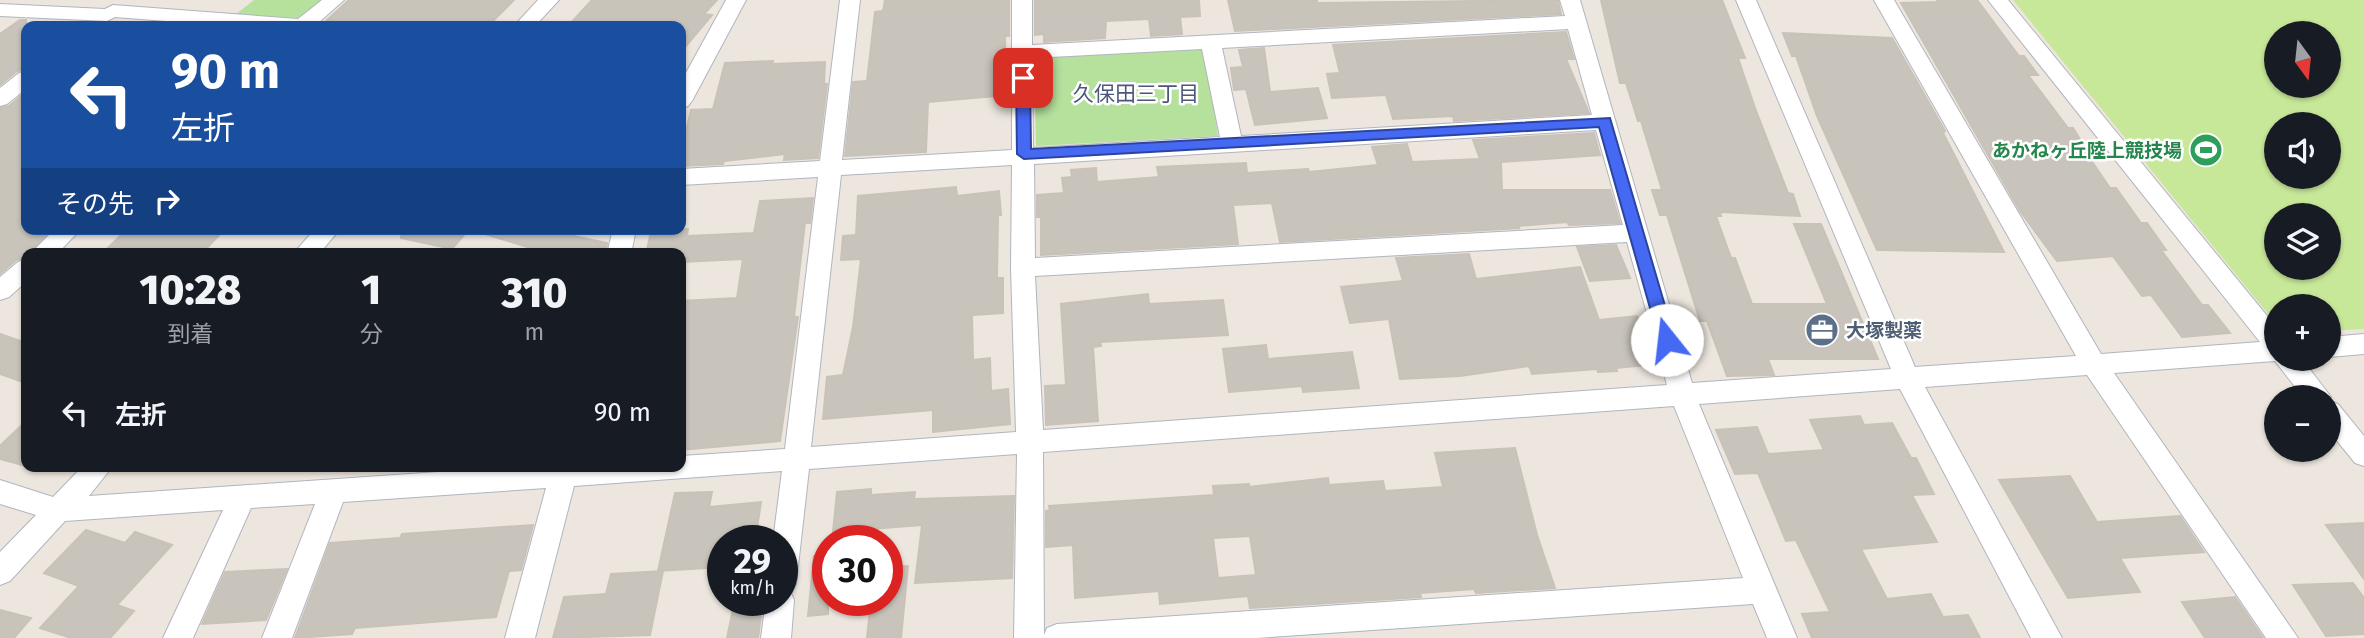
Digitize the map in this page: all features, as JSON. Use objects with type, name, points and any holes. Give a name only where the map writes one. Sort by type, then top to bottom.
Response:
[{"type":"street","points":[[311,21],[334,0]]},
{"type":"street","points":[[529,21],[549,0]]},
{"type":"street","points":[[686,91],[736,0]]},
{"type":"street","points":[[790,525],[850,0]]},
{"type":"street","points":[[1022,0],[1023,268],[1030,442],[1029,638]]},
{"type":"street","points":[[1570,0],[1682,394],[1782,638]]},
{"type":"street","points":[[1746,0],[1907,377],[2047,638]]},
{"type":"street","points":[[1884,0],[2093,363],[2283,638]]},
{"type":"street","points":[[1998,0],[2264,332]]},
{"type":"street","points":[[0,10],[110,13],[230,21]]},
{"type":"street","points":[[1023,52],[1576,22]]},
{"type":"street","points":[[1211,42],[1232,143]]},
{"type":"street","points":[[0,99],[21,82]]},
{"type":"street","points":[[686,177],[1024,154],[1605,122]]},
{"type":"street","points":[[1023,268],[1636,233]]},
{"type":"street","points":[[49,248],[63,235]]},
{"type":"street","points":[[311,248],[323,235]]},
{"type":"street","points":[[0,290],[21,272]]},
{"type":"street","points":[[2341,346],[2364,344]]},
{"type":"street","points":[[686,465],[1030,442],[2264,349]]},
{"type":"street","points":[[2297,371],[2308,385]]},
{"type":"street","points":[[2341,427],[2364,455]]},
{"type":"street","points":[[0,572],[94,472]]},
{"type":"street","points":[[0,492],[58,510],[563,472],[520,638]]},
{"type":"street","points":[[277,638],[334,491]]},
{"type":"street","points":[[178,638],[242,498]]},
{"type":"street","points":[[1058,638],[1762,590]]},
{"type":"street","points":[[775,638],[778,616]]},
{"type":"green space","points":[[254,0],[325,0],[303,18],[235,15]]},
{"type":"green space","name":"あかねヶ丘陸上競技場","points":[[2013,0],[2364,0],[2364,329],[2341,330],[2341,294],[2264,294],[2264,309]]},
{"type":"green space","points":[[1205,49],[1218,136],[1036,146],[1034,58]]},
{"type":"building","points":[[349,0],[514,0],[493,21],[327,20]]},
{"type":"building","points":[[592,0],[717,0],[704,14],[712,15],[686,46],[686,21],[573,21]]},
{"type":"building","points":[[885,0],[1009,0],[1009,36],[1005,36],[1006,95],[928,102],[926,152],[845,156],[853,82],[867,81],[875,12],[883,11]]},
{"type":"building","points":[[1035,0],[1199,0],[1200,16],[1180,17],[1182,34],[1151,36],[1149,19],[1106,21],[1105,38],[1044,42],[1044,34],[1035,35]]},
{"type":"building","points":[[1228,0],[1317,0],[1317,3],[1558,0],[1561,14],[1235,31]]},
{"type":"building","points":[[1601,0],[1722,0],[1745,58],[1738,58],[1755,108],[1788,193],[1793,194],[1800,216],[1720,212],[1721,216],[1716,216],[1731,258],[1735,258],[1752,304],[1827,304],[1794,224],[1821,224],[1878,359],[1768,359],[1774,375],[1727,376],[1707,321],[1700,321],[1667,215],[1660,215],[1652,190],[1662,190],[1641,121],[1638,121],[1626,83],[1620,83]]},
{"type":"building","points":[[1937,0],[1977,0],[2019,56],[2024,56],[2038,75],[2028,75],[2068,128],[2073,128],[2085,147],[2082,147],[2110,188],[2116,188],[2141,223],[2147,223],[2166,250],[2161,250],[2202,305],[2208,305],[2230,333],[2182,337],[2151,295],[2142,296],[2113,256],[2057,261],[2020,211],[1901,3],[1939,2]]},
{"type":"building","points":[[20,20],[26,20],[21,21],[21,70],[0,85],[0,34]]},
{"type":"building","points":[[1566,32],[1574,59],[1566,59],[1589,113],[1454,121],[1453,116],[1393,119],[1386,95],[1332,98],[1327,74],[1340,73],[1333,45]]},
{"type":"building","points":[[1783,33],[1892,38],[1945,131],[1943,133],[2004,252],[1877,250],[1817,116],[1796,56],[1792,56]]},
{"type":"building","points":[[1264,48],[1270,92],[1318,88],[1327,118],[1255,125],[1246,89],[1234,90],[1231,68],[1243,67],[1239,50]]},
{"type":"building","points":[[825,62],[824,84],[827,84],[818,158],[784,160],[785,154],[724,161],[723,164],[686,166],[686,131],[691,110],[713,109],[725,63]]},
{"type":"building","points":[[21,96],[21,235],[46,235],[34,248],[21,248],[21,258],[0,274],[0,108],[9,106]]},
{"type":"building","points":[[1594,133],[1600,155],[1501,162],[1502,190],[1610,190],[1620,223],[1569,225],[1567,222],[1518,226],[1519,228],[1280,242],[1272,203],[1233,205],[1238,244],[1041,255],[1041,217],[1037,217],[1037,195],[1064,193],[1062,178],[1072,177],[1071,170],[1096,168],[1097,182],[1159,177],[1157,167],[1246,163],[1247,173],[1308,169],[1309,172],[1378,165],[1372,147],[1407,144],[1412,162],[1480,159],[1473,140]]},
{"type":"building","points":[[956,187],[957,196],[999,191],[1001,215],[998,215],[997,278],[1003,278],[1003,313],[972,315],[973,360],[990,358],[991,391],[1008,389],[1010,424],[933,432],[933,410],[823,419],[827,377],[843,375],[853,327],[861,259],[841,260],[843,236],[856,235],[858,196]]},
{"type":"building","points":[[813,198],[810,223],[805,223],[794,317],[798,317],[780,441],[686,450],[686,301],[737,298],[743,259],[686,262],[686,248],[647,248],[650,235],[686,235],[688,229],[687,236],[754,233],[760,201]]},
{"type":"building","points":[[121,235],[219,235],[207,248],[108,248]]},
{"type":"building","points":[[401,235],[464,235],[453,248],[401,238]]},
{"type":"building","points":[[488,235],[569,235],[607,243],[606,248],[531,248]]},
{"type":"building","points":[[1616,245],[1630,278],[1590,281],[1577,247]]},
{"type":"building","points":[[1469,254],[1476,279],[1580,267],[1599,320],[1637,316],[1658,364],[1616,368],[1617,371],[1598,372],[1597,369],[1532,374],[1529,366],[1460,376],[1400,379],[1389,319],[1350,323],[1341,287],[1403,281],[1396,258]]},
{"type":"building","points":[[1148,294],[1149,304],[1223,300],[1228,335],[1100,342],[1101,346],[1093,347],[1098,421],[1046,425],[1045,386],[1066,385],[1061,304]]},
{"type":"building","points":[[0,334],[21,341],[21,381],[0,374]]},
{"type":"building","points":[[1266,345],[1268,359],[1352,352],[1359,388],[1303,392],[1302,386],[1229,392],[1223,349]]},
{"type":"building","points":[[1860,416],[1864,425],[1892,423],[1911,458],[1916,458],[1934,494],[1912,495],[1937,542],[1861,549],[1887,599],[1931,594],[1943,617],[1968,615],[1980,638],[1812,638],[1802,614],[1830,612],[1796,540],[1786,541],[1758,473],[1735,474],[1716,430],[1757,427],[1768,454],[1824,450],[1810,420]]},
{"type":"building","points":[[21,426],[21,465],[0,459],[0,446]]},
{"type":"building","points":[[1515,448],[1537,535],[1555,588],[1476,593],[1474,589],[1420,593],[1421,597],[1250,608],[1248,596],[1160,604],[1159,591],[1075,598],[1073,545],[1046,547],[1046,511],[1050,510],[1049,506],[1214,495],[1213,486],[1249,484],[1249,487],[1328,478],[1329,485],[1383,481],[1385,491],[1443,487],[1435,453]],"holes":[[[1250,536],[1256,575],[1218,578],[1213,538]]]},
{"type":"building","points":[[2070,476],[2097,522],[2180,516],[2204,552],[2120,558],[2140,592],[2068,598],[1999,480]]},
{"type":"building","points":[[871,489],[871,495],[915,492],[914,499],[1014,496],[1012,578],[915,583],[922,525],[834,525],[837,492]]},
{"type":"building","points":[[712,492],[709,507],[761,502],[757,525],[707,525],[707,568],[658,571],[675,493]]},
{"type":"building","points":[[2364,523],[2364,579],[2326,525]]},
{"type":"building","points":[[533,525],[521,570],[509,571],[496,617],[355,628],[352,634],[295,638],[330,543],[400,538],[402,534]]},
{"type":"building","points":[[86,530],[125,543],[135,532],[172,545],[117,605],[134,611],[110,638],[71,638],[40,628],[79,586],[44,573]]},
{"type":"building","points":[[903,566],[908,566],[901,638],[867,638],[869,616],[903,616]]},
{"type":"building","points":[[287,569],[266,620],[202,624],[225,572]]},
{"type":"building","points":[[663,571],[650,635],[553,638],[564,597],[606,594],[611,574]]},
{"type":"building","points":[[812,576],[812,616],[808,616]]},
{"type":"building","points":[[2353,583],[2364,598],[2364,634],[2326,636],[2293,585]]},
{"type":"building","points":[[2235,597],[2263,638],[2205,638],[2182,602]]},
{"type":"building","points":[[0,610],[31,618],[14,638],[0,638]]},
{"type":"building","points":[[732,616],[761,616],[758,638],[727,638]]},
{"type":"place","name":"あかねヶ丘陸上競技場","points":[[2206,150]]},
{"type":"place","name":"大塚製薬","points":[[1822,330]]},
{"type":"district","name":"久保田三丁目","points":[[1136,94]]},
{"type":"route","points":[[1023,78],[1024,154],[1605,122],[1667,340]]}]
